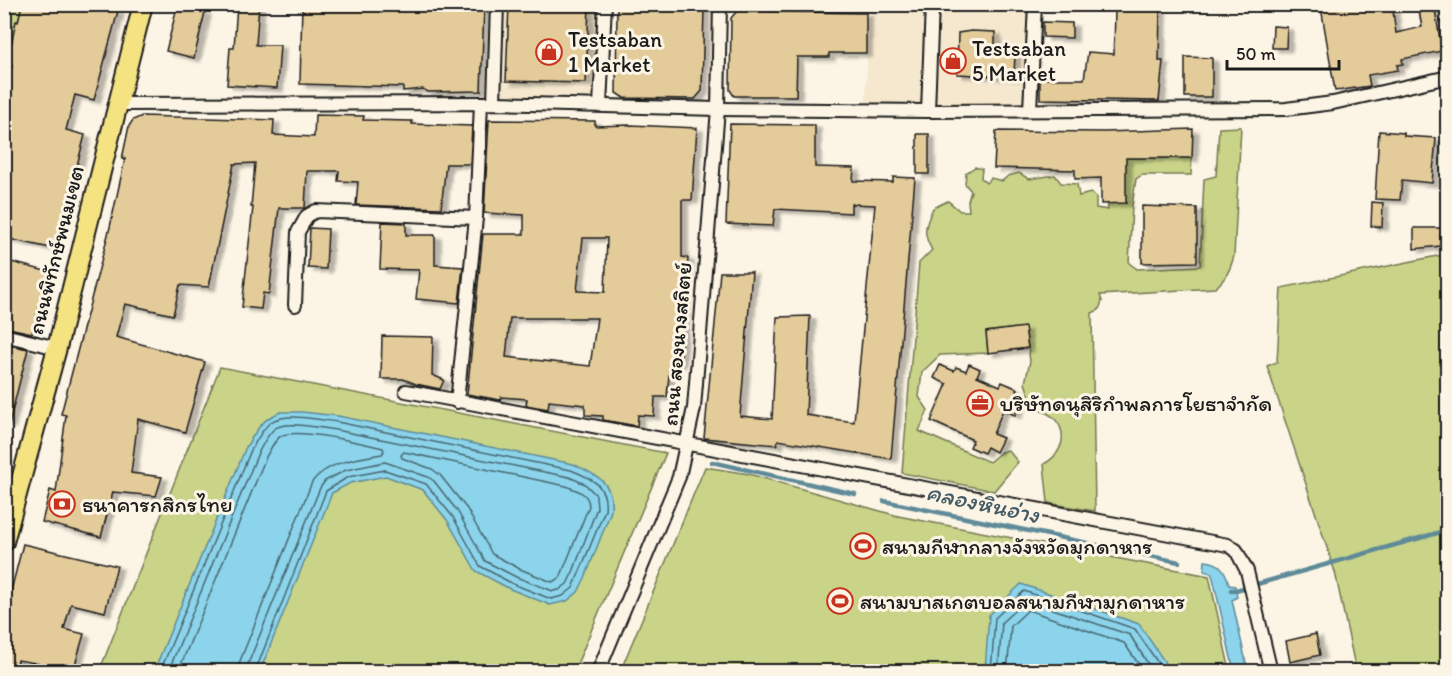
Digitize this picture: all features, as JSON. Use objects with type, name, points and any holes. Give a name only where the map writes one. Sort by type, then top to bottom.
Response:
[{"type":"main road","name":"ถนนพิทักษ์พนมเขต","points":[[4,542],[57,348],[142,4]]},
{"type":"street","points":[[457,402],[497,4]]},
{"type":"street","points":[[600,105],[605,4]]},
{"type":"street","name":"ถนน สองนางสถิตย์","points":[[598,672],[679,477],[688,444],[694,408],[718,109],[720,4]]},
{"type":"street","points":[[928,111],[932,4]]},
{"type":"street","points":[[1030,110],[1035,4]]},
{"type":"street","points":[[117,104],[487,103],[718,109],[928,111],[1286,109],[1333,103],[1448,77]]},
{"type":"street","points":[[295,305],[298,232],[307,216],[316,211],[476,218]]},
{"type":"street","points":[[4,335],[57,348]]},
{"type":"street","points":[[406,392],[875,480],[1217,541],[1236,550],[1242,559],[1270,672]]},
{"type":"shaded area","name":"Testsaban 1 Market","points":[[500,5],[601,5],[597,99],[497,99]]},
{"type":"shaded area","name":"Testsaban 5 Market","points":[[869,5],[1041,5],[1037,118],[865,118]]},
{"type":"green space","points":[[5,5],[22,5],[7,65],[5,64]]},
{"type":"green space","points":[[1241,127],[1234,256],[1222,281],[1215,288],[1100,295],[1102,301],[1099,310],[1092,313],[1095,511],[1048,503],[1044,464],[1059,449],[1062,432],[1053,417],[1034,409],[1025,383],[1030,361],[1025,327],[986,332],[988,353],[940,355],[922,372],[919,397],[928,410],[919,431],[989,462],[1001,452],[1008,450],[1018,462],[994,491],[902,473],[919,263],[932,250],[926,234],[927,225],[933,208],[948,201],[960,211],[969,211],[968,201],[971,191],[965,184],[966,173],[975,167],[982,169],[981,178],[986,183],[991,178],[1002,181],[1008,176],[1019,173],[1029,179],[1055,175],[1061,183],[1077,184],[1079,196],[1091,193],[1096,197],[1096,208],[1108,210],[1108,203],[1126,203],[1109,158],[1192,158],[1191,175],[1142,175],[1136,179],[1129,263],[1137,269],[1200,266],[1204,179],[1216,176],[1219,128]]},
{"type":"green space","points":[[1447,254],[1447,671],[1356,671],[1335,572],[1267,366],[1277,362],[1281,288]]},
{"type":"green space","points":[[220,367],[666,453],[575,669],[562,664],[558,672],[99,672]]},
{"type":"green space","name":"สนามกีฬากลางจังหวัดมุกดาหาร","points":[[705,467],[749,474],[898,516],[1209,576],[1230,671],[620,672]]},
{"type":"water","points":[[281,412],[338,416],[573,464],[596,476],[607,486],[610,493],[611,511],[578,592],[567,601],[550,605],[510,589],[476,571],[447,520],[423,490],[386,476],[350,483],[332,493],[260,671],[154,671],[246,447],[264,422]]},
{"type":"water","points":[[1205,561],[1219,565],[1229,585],[1235,586],[1237,597],[1232,600],[1248,671],[1234,671],[1213,578],[1211,573],[1204,571]]},
{"type":"water","points":[[1021,584],[1139,624],[1164,661],[1167,671],[985,671],[989,615]]},
{"type":"building","points":[[22,4],[92,4],[118,11],[94,100],[75,95],[66,130],[85,135],[55,249],[4,238],[4,94],[12,66],[7,65]]},
{"type":"building","points":[[178,4],[205,12],[194,58],[166,51]]},
{"type":"building","points":[[237,4],[259,4],[256,45],[280,45],[277,88],[227,85],[230,48],[234,48]]},
{"type":"building","points":[[302,4],[484,6],[481,91],[428,92],[423,89],[403,91],[403,87],[300,84]]},
{"type":"building","name":"Testsaban 1 Market","points":[[509,4],[589,4],[586,83],[506,81]]},
{"type":"building","points":[[1336,4],[1392,4],[1396,33],[1422,27],[1418,6],[1434,4],[1442,51],[1402,59],[1403,64],[1397,65],[1398,70],[1368,75],[1370,86],[1335,91],[1321,7]]},
{"type":"building","points":[[617,6],[704,8],[702,91],[695,99],[624,98],[616,93]]},
{"type":"building","points":[[1115,8],[1160,9],[1159,61],[1163,61],[1159,101],[1040,99],[1040,79],[1084,79],[1088,52],[1114,54]]},
{"type":"building","points":[[737,11],[866,13],[866,53],[829,53],[829,57],[797,57],[796,96],[734,96],[730,90],[731,18]]},
{"type":"building","points":[[1043,22],[1072,23],[1072,38],[1043,37]]},
{"type":"building","points":[[1273,26],[1287,27],[1286,48],[1272,48]]},
{"type":"building","points":[[995,32],[995,52],[1015,53],[1014,77],[957,74],[958,33]]},
{"type":"building","points":[[1185,57],[1212,58],[1212,97],[1185,97]]},
{"type":"building","points":[[315,115],[364,116],[363,120],[472,126],[470,164],[446,164],[441,208],[356,205],[358,182],[338,181],[339,171],[307,171],[305,208],[279,208],[269,294],[263,293],[261,309],[242,307],[253,207],[251,207],[255,163],[234,164],[209,287],[180,285],[173,315],[125,304],[116,337],[205,362],[185,432],[138,419],[131,473],[162,477],[156,496],[113,492],[101,537],[42,522],[50,490],[56,492],[66,415],[61,414],[110,227],[125,159],[122,159],[129,126],[133,120],[142,116],[274,120],[273,135],[314,137]]},
{"type":"building","points":[[489,120],[595,121],[595,126],[697,128],[692,200],[682,200],[682,257],[688,258],[680,364],[670,364],[667,397],[655,397],[654,416],[638,415],[637,426],[603,420],[603,416],[585,415],[585,405],[549,401],[548,409],[526,405],[527,399],[501,397],[500,400],[467,394],[483,234],[524,234],[524,215],[484,213]],"holes":[[[583,238],[607,238],[605,292],[577,291]],[[510,318],[597,318],[590,366],[506,357]]]},
{"type":"building","points":[[730,124],[815,125],[815,167],[854,168],[853,181],[893,182],[893,177],[915,178],[891,459],[778,440],[777,445],[704,438],[720,272],[752,272],[740,416],[772,419],[777,317],[810,316],[806,415],[854,422],[875,205],[851,204],[851,213],[775,209],[773,226],[726,224]]},
{"type":"building","points":[[1193,129],[1192,158],[1126,158],[1126,203],[1101,204],[1101,178],[1075,179],[1075,170],[994,168],[996,131],[1104,132]]},
{"type":"building","points":[[1379,131],[1404,133],[1404,136],[1436,138],[1432,183],[1402,180],[1400,200],[1375,199]]},
{"type":"building","points":[[917,134],[929,134],[929,174],[917,174]]},
{"type":"building","points":[[1372,202],[1383,203],[1382,227],[1371,226]]},
{"type":"building","points":[[1142,206],[1197,208],[1197,262],[1142,263]]},
{"type":"building","points":[[382,222],[406,223],[406,235],[435,235],[435,265],[463,267],[459,303],[416,299],[419,270],[380,269]]},
{"type":"building","points":[[310,228],[328,229],[326,269],[308,268]]},
{"type":"building","points":[[1414,228],[1441,228],[1440,246],[1414,249]]},
{"type":"building","points":[[4,260],[49,272],[32,333],[4,327]]},
{"type":"building","points":[[1025,327],[1028,348],[988,353],[986,332]]},
{"type":"building","points":[[382,336],[433,337],[432,375],[444,380],[440,389],[403,379],[381,379]]},
{"type":"building","points":[[4,344],[28,349],[9,424],[4,424]]},
{"type":"building","name":"บริษัทดนุสิริกำพลการโยธาจำกัด","points":[[969,364],[980,369],[977,376],[1000,386],[1002,382],[1018,389],[1016,394],[1023,397],[1015,415],[1003,410],[993,434],[1003,438],[996,452],[987,447],[984,453],[970,447],[973,440],[931,421],[947,384],[934,378],[940,365],[954,371],[956,367],[966,371]]},
{"type":"building","points":[[23,544],[117,566],[105,612],[71,604],[64,629],[84,634],[73,672],[40,672],[42,664],[18,660],[15,672],[4,672],[4,618]]},
{"type":"building","points":[[1316,634],[1320,655],[1290,662],[1286,641]]},
{"type":"waterway","name":"คลองหินอ่าง","points":[[712,462],[855,494]]},
{"type":"waterway","name":"คลองหินอ่าง","points":[[884,501],[1179,562]]},
{"type":"waterway","name":"คลองหินอ่าง","points":[[1231,590],[1448,530]]},
{"type":"place","name":"Testsaban 1 Market","points":[[549,52]]},
{"type":"place","name":"Testsaban 5 Market","points":[[953,61]]},
{"type":"place","name":"บริษัทดนุสิริกำพลการโยธาจำกัด","points":[[980,403]]},
{"type":"place","name":"ธนาคารกสิกรไทย","points":[[62,504]]},
{"type":"place","name":"สนามกีฬากลางจังหวัดมุกดาหาร","points":[[863,546]]},
{"type":"place","name":"สนามบาสเกตบอลสนามกีฬามุกดาหาร","points":[[840,601]]}]
